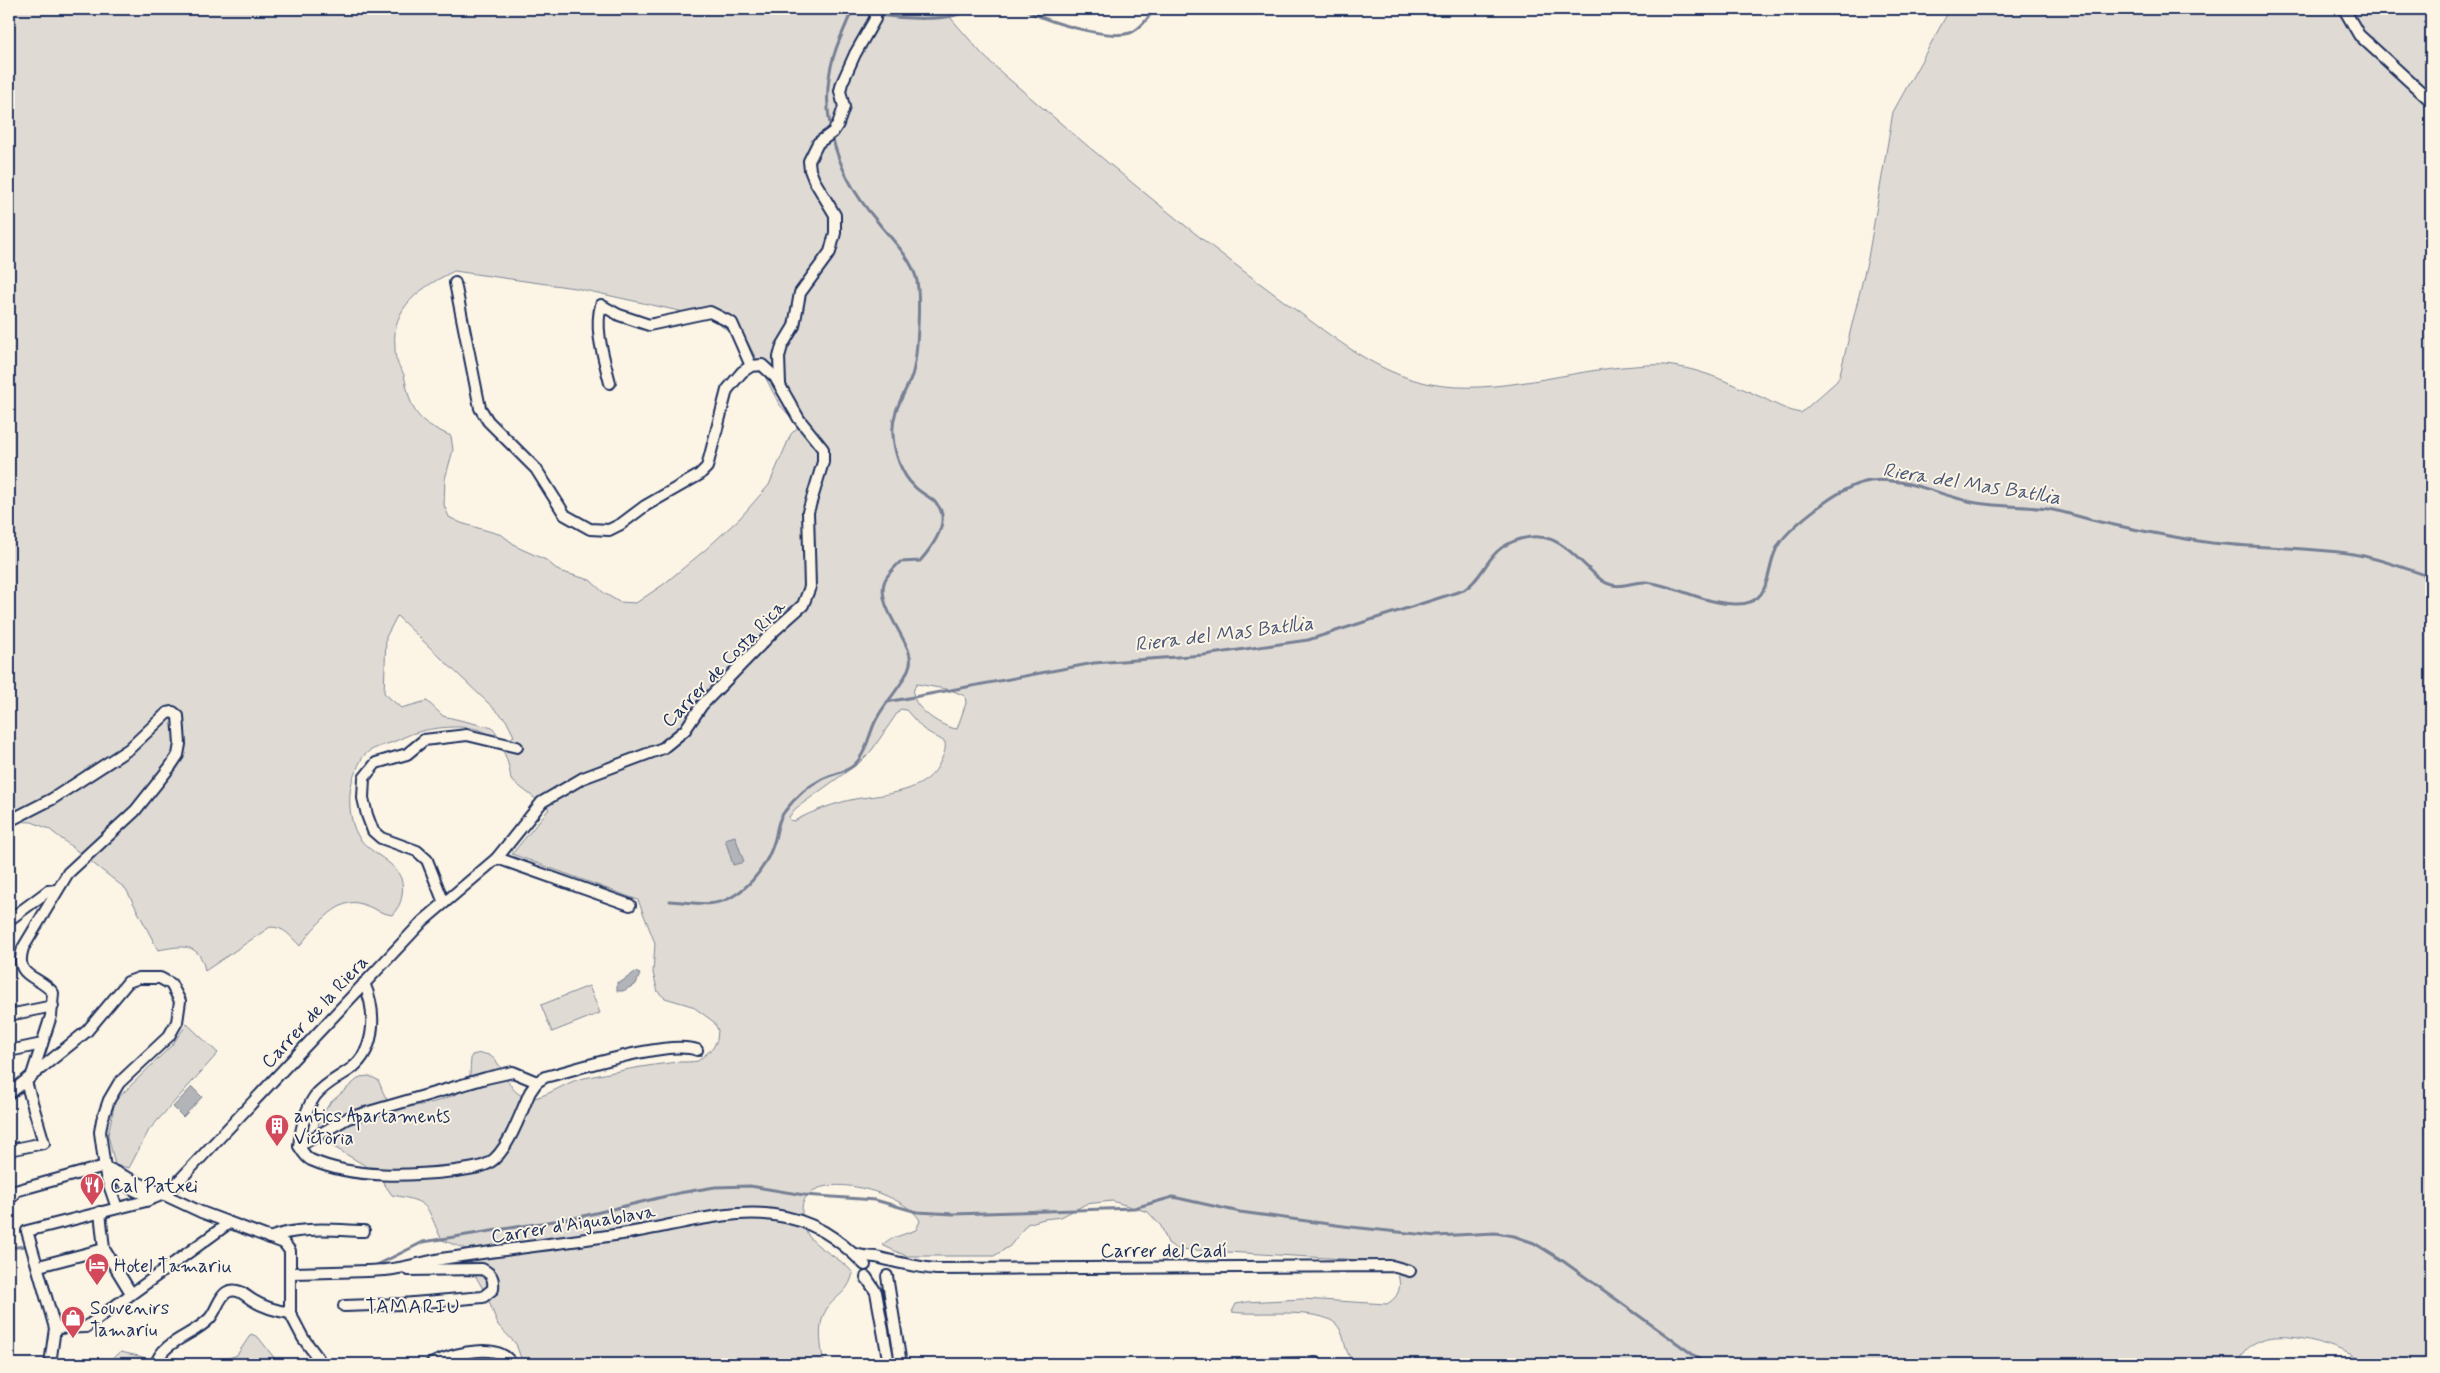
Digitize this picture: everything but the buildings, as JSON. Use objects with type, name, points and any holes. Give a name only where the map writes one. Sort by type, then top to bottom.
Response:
[{"type":"street","points":[[780,384],[779,357],[782,346],[794,326],[800,292],[830,252],[835,233],[835,216],[814,180],[809,162],[818,143],[833,132],[838,124],[844,106],[840,91],[842,84],[855,54],[875,19],[875,9]]},
{"type":"street","points":[[2344,9],[2358,35],[2431,101]]},
{"type":"street","points":[[455,283],[480,408],[488,421],[536,469],[564,515],[590,529],[609,530],[621,524],[645,506],[699,475],[707,467],[727,390],[742,372],[751,366],[732,322],[710,312],[649,325],[619,316],[601,305],[598,316],[602,351],[610,383]]},
{"type":"street","name":"Carrer de Costa Rica","points":[[497,858],[533,812],[551,796],[583,778],[663,748],[685,730],[702,705],[715,691],[775,630],[803,606],[810,587],[808,512],[823,462],[823,449],[799,419],[776,377],[762,366],[751,366]]},
{"type":"street","points":[[9,821],[52,799],[129,749],[168,713],[172,712],[178,716],[180,744],[178,755],[136,811],[68,873],[56,890],[20,956],[22,968],[26,973],[53,993],[53,1006],[42,1044],[32,1075],[26,1082]]},
{"type":"street","points":[[444,903],[427,860],[417,851],[382,838],[373,831],[367,815],[364,798],[364,778],[376,763],[407,754],[424,740],[467,735],[517,747]]},
{"type":"street","points":[[497,858],[630,906]]},
{"type":"street","name":"Carrer de la Riera","points":[[39,1266],[27,1231],[146,1201],[164,1194],[175,1185],[423,921],[497,858]]},
{"type":"street","points":[[9,920],[48,891],[56,890]]},
{"type":"street","points":[[9,1094],[87,1031],[128,982],[139,978],[160,978],[171,984],[180,1001],[177,1022],[169,1036],[119,1083],[105,1108],[100,1132],[107,1164],[108,1187],[117,1208]]},
{"type":"street","points":[[364,984],[372,1008],[371,1034],[366,1052],[362,1060],[324,1087],[315,1096],[306,1112],[299,1146],[310,1160],[345,1170],[384,1174],[422,1174],[476,1168],[488,1164],[499,1155],[530,1092],[537,1082],[545,1077],[665,1047],[687,1046],[697,1050]]},
{"type":"street","points":[[9,1015],[53,1006]]},
{"type":"street","points":[[9,1051],[42,1044]]},
{"type":"street","points":[[299,1146],[348,1118],[486,1078],[513,1072],[537,1082]]},
{"type":"street","points":[[9,1150],[44,1143],[26,1082]]},
{"type":"street","points":[[13,1196],[15,1191],[107,1164],[164,1194],[229,1223],[288,1246],[290,1251],[290,1313],[303,1338],[318,1358]]},
{"type":"street","points":[[100,1212],[104,1250],[131,1293]]},
{"type":"street","name":"Carrer d'Aiguablava","points":[[290,1273],[386,1270],[447,1258],[484,1255],[662,1228],[725,1216],[750,1214],[773,1214],[799,1220],[821,1228],[851,1251],[865,1265]]},
{"type":"street","points":[[55,1328],[86,1327],[229,1223]]},
{"type":"street","points":[[269,1238],[285,1231],[364,1231]]},
{"type":"street","points":[[50,1364],[55,1328],[39,1266],[104,1250]]},
{"type":"street","name":"Carrer d'Aiguablava","points":[[851,1251],[864,1257],[873,1258]]},
{"type":"street","points":[[889,1364],[876,1292],[866,1277],[865,1265],[873,1258],[884,1260],[889,1269],[888,1276],[901,1364]]},
{"type":"street","name":"Carrer del Cadí","points":[[884,1260],[918,1267]]},
{"type":"street","name":"Carrer del Cadí","points":[[888,1276],[902,1268],[918,1267],[1392,1266],[1410,1271]]},
{"type":"street","points":[[344,1306],[483,1298],[493,1289],[494,1280],[490,1274],[482,1269],[386,1270]]},
{"type":"street","points":[[866,1277],[877,1282],[888,1276]]},
{"type":"street","points":[[156,1364],[160,1354],[210,1319],[224,1294],[231,1290],[240,1291],[254,1302],[269,1308],[290,1313]]},
{"type":"street","points":[[431,1364],[472,1351],[492,1352],[504,1356],[512,1364]]},
{"type":"street","points":[[1258,1364],[1316,1362]]},
{"type":"shaded area","points":[[9,9],[943,9],[982,54],[1003,74],[1142,191],[1316,325],[1348,348],[1382,367],[1418,381],[1442,386],[1468,387],[1520,383],[1622,367],[1667,365],[1708,374],[1791,411],[1801,413],[1837,381],[1840,374],[1868,258],[1893,112],[1950,9],[2431,9],[2431,1364],[2370,1365],[2352,1355],[2321,1343],[2305,1339],[2272,1337],[2257,1341],[2246,1350],[2239,1364],[1357,1364],[1346,1350],[1340,1329],[1328,1319],[1302,1314],[1232,1312],[1236,1304],[1246,1302],[1303,1299],[1387,1304],[1397,1295],[1400,1285],[1394,1262],[1177,1249],[1168,1243],[1161,1226],[1148,1212],[1112,1201],[1086,1204],[1061,1217],[1027,1224],[1010,1246],[994,1256],[906,1256],[882,1245],[890,1239],[916,1230],[920,1221],[911,1210],[895,1200],[875,1192],[834,1185],[817,1189],[805,1198],[802,1214],[804,1228],[809,1237],[853,1273],[849,1285],[824,1313],[820,1335],[824,1364],[521,1364],[522,1361],[516,1344],[498,1325],[487,1296],[475,1275],[466,1249],[442,1240],[430,1213],[421,1203],[392,1195],[376,1172],[317,1137],[319,1119],[330,1103],[360,1077],[369,1076],[378,1080],[391,1104],[407,1107],[431,1103],[462,1091],[469,1083],[472,1055],[483,1054],[491,1057],[498,1063],[507,1080],[520,1095],[536,1098],[580,1079],[655,1065],[698,1061],[713,1048],[717,1040],[718,1030],[714,1022],[692,1006],[665,998],[658,992],[653,973],[655,943],[638,900],[512,854],[549,809],[511,780],[505,754],[498,743],[488,734],[474,728],[454,727],[415,733],[366,754],[361,760],[353,778],[350,794],[350,811],[354,827],[363,842],[394,867],[399,874],[402,884],[402,898],[392,915],[358,903],[342,905],[326,917],[300,946],[283,930],[270,927],[205,971],[199,954],[194,950],[174,947],[158,950],[126,889],[49,829],[32,822],[9,821]],"holes":[[[454,271],[575,288],[693,314],[710,312],[721,326],[747,341],[779,404],[799,426],[791,434],[769,485],[740,518],[664,584],[636,603],[619,602],[604,593],[590,580],[559,571],[546,560],[519,548],[502,535],[461,523],[449,517],[444,505],[445,479],[453,450],[451,436],[422,420],[417,414],[413,407],[404,375],[398,365],[395,350],[395,332],[403,309],[420,291]],[[397,616],[506,720],[514,736],[503,743],[493,728],[443,716],[427,701],[401,708],[384,693],[386,637]],[[917,684],[951,690],[965,696],[966,703],[957,729],[950,728],[925,713],[914,698]],[[900,709],[906,710],[923,729],[945,742],[943,756],[935,771],[916,786],[892,793],[840,803],[794,821],[790,820],[789,817],[795,809],[860,762],[872,750]]]},
{"type":"shaded area","points":[[735,836],[744,862],[733,865],[725,839]]},
{"type":"shaded area","points":[[635,972],[640,974],[636,984],[623,991],[617,991],[617,982],[621,982]]},
{"type":"shaded area","points":[[589,986],[600,1013],[552,1032],[541,1005]]},
{"type":"shaded area","points":[[187,1024],[218,1053],[149,1130],[129,1168],[115,1165],[108,1135],[115,1101],[172,1045]]},
{"type":"shaded area","points":[[192,1087],[202,1097],[183,1117],[173,1107]]},
{"type":"shaded area","points":[[251,1334],[258,1337],[279,1364],[214,1364],[237,1355]]},
{"type":"shaded area","points":[[121,1352],[143,1357],[150,1364],[112,1364],[113,1358]]},
{"type":"waterway","points":[[831,129],[828,99],[831,68],[836,49],[852,9]]},
{"type":"waterway","points":[[878,15],[938,18],[950,16],[968,9]]},
{"type":"waterway","points":[[1025,9],[1061,24],[1107,34],[1130,33],[1138,29],[1154,9]]},
{"type":"waterway","points":[[852,10],[872,13]]},
{"type":"waterway","points":[[670,901],[708,904],[723,901],[738,893],[752,881],[768,857],[781,817],[793,802],[817,782],[850,768],[859,759],[879,715],[903,680],[910,664],[907,647],[886,604],[883,593],[885,580],[900,562],[920,561],[935,540],[942,524],[940,509],[935,502],[916,488],[905,475],[899,462],[894,442],[894,419],[911,378],[915,358],[918,312],[918,285],[916,277],[904,254],[855,192],[839,159],[832,135]]},
{"type":"waterway","name":"Riera del Mas Batllia","points":[[887,702],[1094,663],[1204,655],[1308,640],[1464,590],[1471,585],[1490,559],[1501,548],[1521,539],[1532,537],[1543,537],[1561,545],[1600,579],[1609,584],[1618,586],[1646,582],[1713,601],[1736,604],[1748,603],[1757,598],[1763,591],[1767,583],[1774,553],[1779,544],[1794,527],[1828,500],[1840,493],[1861,483],[1875,480],[1904,483],[1977,503],[2048,509],[2156,534],[2198,541],[2353,554],[2383,561],[2431,577]]},
{"type":"waterway","points":[[373,1267],[423,1242],[579,1217],[679,1193],[715,1187],[750,1186],[804,1195],[875,1200],[917,1212],[954,1214],[1134,1208],[1173,1197],[1240,1212],[1351,1227],[1436,1236],[1495,1233],[1514,1236],[1534,1243],[1563,1261],[1706,1364]]},
{"type":"waterway","name":"Riera del Mas Batllia","points":[[9,1248],[25,1246]]},
{"type":"place","name":"antics Apartaments Victòria","points":[[277,1147]]},
{"type":"place","name":"Cal Patxei","points":[[92,1206]]},
{"type":"place","name":"Hotel Tamariu","points":[[97,1286]]},
{"type":"place","name":"Souvenirs Tamariu","points":[[73,1339]]},
{"type":"district","name":"TAMARIU","points":[[413,1306]]}]
